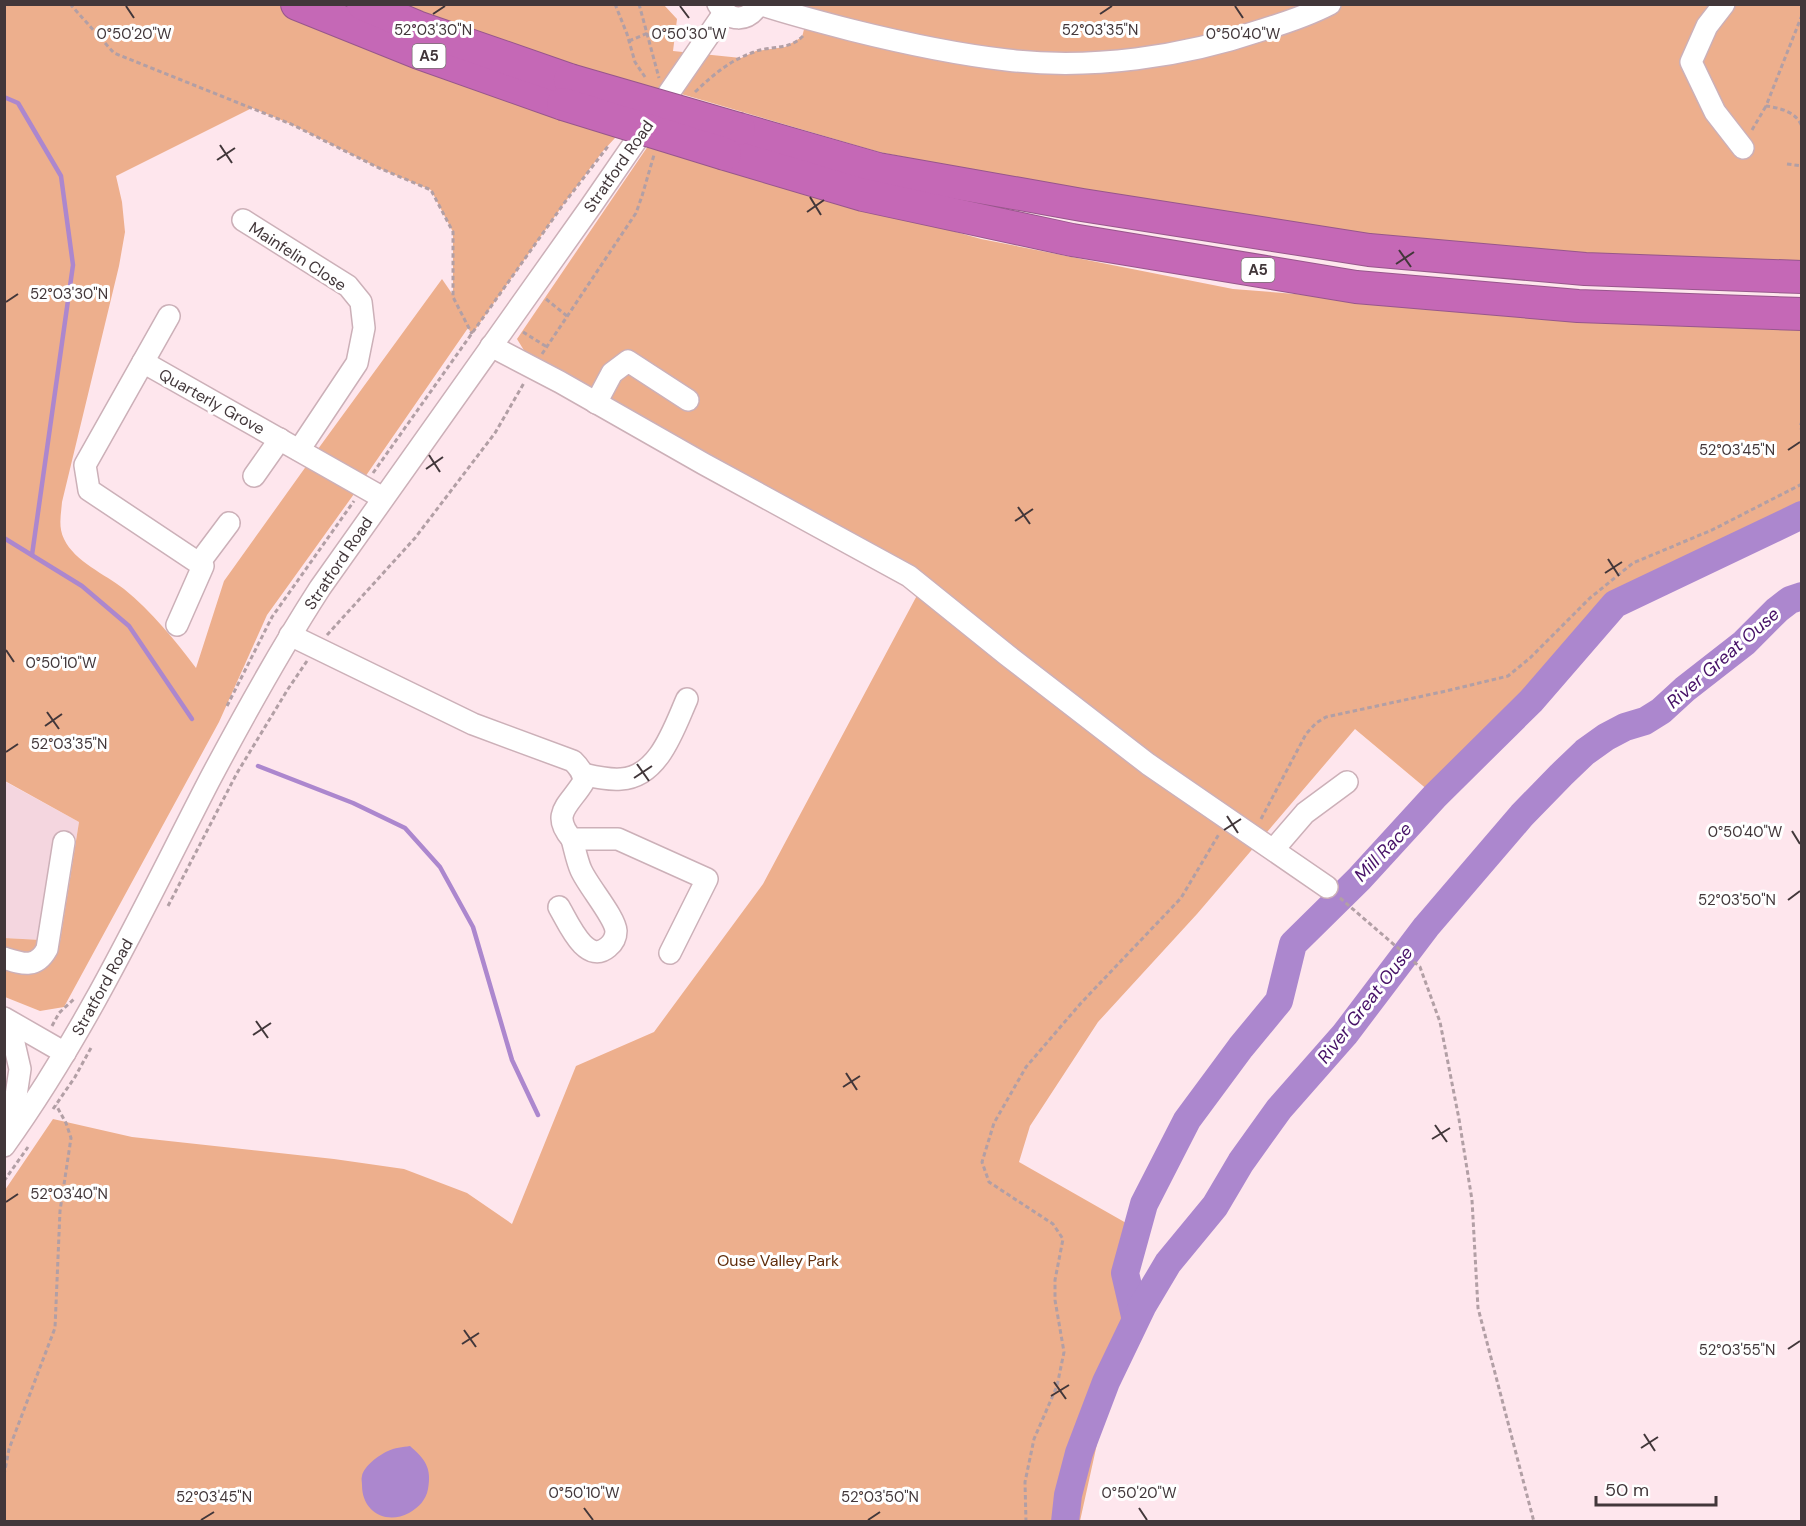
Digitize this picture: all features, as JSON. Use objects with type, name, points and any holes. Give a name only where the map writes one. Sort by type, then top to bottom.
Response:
[{"type":"highway","name":"A5","points":[[297,4],[419,53],[567,92],[732,142],[863,195],[1072,240],[1356,287],[1578,306],[1802,314]]},
{"type":"highway","name":"A5","points":[[363,4],[567,92]]},
{"type":"highway","name":"A5","points":[[732,142],[1082,205],[1369,250],[1585,268],[1802,277]]},
{"type":"street","points":[[721,9],[729,16],[743,18],[750,15],[759,4],[917,47],[1009,61],[1060,63],[1111,61],[1174,54],[1239,38],[1330,4]]},
{"type":"street","points":[[1724,4],[1707,26],[1691,62],[1714,112],[1743,148]]},
{"type":"street","name":"Stratford Road","points":[[7,1143],[65,1053],[108,979],[211,778],[290,635],[383,498],[597,197],[721,9]]},
{"type":"street","name":"Mainfelin Close","points":[[243,220],[348,286],[362,302],[364,328],[357,363],[290,445]]},
{"type":"street","name":"Quarterly Grove","points":[[169,316],[85,465],[89,490],[199,563]]},
{"type":"street","points":[[491,346],[909,576],[1148,764],[1327,887]]},
{"type":"street","points":[[596,403],[612,373],[628,361],[688,400]]},
{"type":"street","name":"Quarterly Grove","points":[[143,362],[383,498]]},
{"type":"street","name":"Quarterly Grove","points":[[254,476],[290,445]]},
{"type":"street","points":[[177,625],[203,566],[199,563],[229,523]]},
{"type":"street","points":[[290,635],[473,724],[573,761],[579,767],[584,782],[563,810],[562,818],[566,831],[572,839],[582,871],[613,922],[616,932],[614,941],[607,949],[591,952],[583,945],[559,907]]},
{"type":"street","points":[[583,774],[604,779],[622,779],[634,776],[643,770],[651,764],[666,745],[687,699]]},
{"type":"street","points":[[1274,849],[1305,813],[1347,782]]},
{"type":"street","points":[[572,839],[618,839],[708,879],[670,953]]},
{"type":"street","points":[[4,958],[23,964],[33,963],[42,958],[47,949],[64,842]]},
{"type":"street","points":[[4,1018],[65,1053]]},
{"type":"street","points":[[4,1023],[14,1043],[20,1069],[7,1143]]},
{"type":"path","points":[[70,4],[114,53],[291,124],[379,168],[431,190],[453,232],[453,297],[472,334]]},
{"type":"path","points":[[615,4],[635,62],[648,80]]},
{"type":"path","points":[[639,4],[659,80]]},
{"type":"path","points":[[1743,148],[1766,106],[1802,15]]},
{"type":"path","points":[[693,94],[721,68],[756,51],[785,47],[802,37],[807,18]]},
{"type":"path","points":[[629,41],[648,33]]},
{"type":"path","points":[[1766,106],[1782,108],[1799,120],[1802,127]]},
{"type":"path","points":[[237,773],[316,648],[415,538],[495,433],[533,368],[636,213],[656,149]]},
{"type":"path","points":[[1787,164],[1802,166]]},
{"type":"path","points":[[544,298],[567,316]]},
{"type":"path","points":[[1802,421],[1800,427],[1802,430]]},
{"type":"path","points":[[1252,835],[1309,730],[1316,723],[1326,717],[1509,676],[1590,598],[1633,563],[1712,530],[1802,484]]},
{"type":"path","points":[[1026,1521],[1025,1482],[1034,1439],[1058,1386],[1064,1353],[1055,1300],[1055,1280],[1063,1239],[1053,1224],[989,1182],[982,1162],[994,1123],[1026,1067],[1081,1003],[1181,898],[1228,820]]},
{"type":"path","points":[[1327,887],[1420,967],[1440,1022],[1473,1200],[1478,1308],[1534,1521]]},
{"type":"path","points":[[4,1475],[9,1449],[55,1328],[60,1211],[71,1138],[56,1105]]},
{"type":"shaded area","points":[[4,781],[79,822],[60,941],[5,938]]},
{"type":"shaded area","points":[[410,1446],[420,1455],[428,1470],[429,1482],[426,1497],[409,1513],[384,1517],[371,1509],[366,1502],[363,1494],[363,1472],[372,1461],[384,1453]]},
{"type":"green space","points":[[5,5],[664,5],[677,19],[673,51],[741,58],[756,51],[785,47],[802,37],[807,18],[759,5],[1801,5],[1801,263],[1725,263],[1419,244],[1095,194],[879,152],[661,88],[603,151],[472,334],[468,328],[365,477],[318,449],[442,279],[453,295],[453,232],[431,190],[252,108],[116,176],[125,232],[119,266],[62,502],[60,521],[62,534],[75,554],[124,589],[144,607],[196,668],[224,581],[307,465],[354,494],[267,615],[219,722],[64,1007],[40,1011],[5,997],[4,938],[60,941],[79,822],[5,781]]},
{"type":"green space","name":"Ouse Valley Park","points":[[648,146],[981,239],[1233,289],[1411,303],[1801,315],[1801,515],[1615,604],[1531,701],[1435,796],[1355,729],[1197,914],[1098,1022],[1030,1126],[1019,1162],[1149,1236],[1134,1276],[1080,1521],[5,1522],[5,1190],[53,1119],[132,1137],[404,1169],[467,1193],[512,1224],[576,1066],[654,1032],[763,884],[922,586],[525,352],[517,339]]},
{"type":"waterway","points":[[4,97],[18,103],[61,176],[73,265],[32,555]]},
{"type":"waterway","name":"Mill Race","points":[[1135,1316],[1125,1273],[1144,1204],[1187,1120],[1241,1047],[1279,1001],[1293,944],[1359,879],[1435,796],[1531,701],[1615,604],[1802,515]]},
{"type":"waterway","points":[[4,538],[82,586],[129,626],[192,719]]},
{"type":"waterway","name":"River Great Ouse","points":[[1065,1522],[1068,1495],[1079,1453],[1106,1382],[1143,1305],[1168,1263],[1215,1206],[1241,1162],[1279,1109],[1345,1034],[1426,927],[1522,815],[1561,775],[1585,752],[1606,737],[1625,727],[1645,721],[1661,711],[1685,689],[1744,643],[1777,610],[1790,600],[1802,596]]},
{"type":"waterway","points":[[258,766],[353,803],[405,828],[440,867],[473,927],[512,1060],[538,1115]]}]
